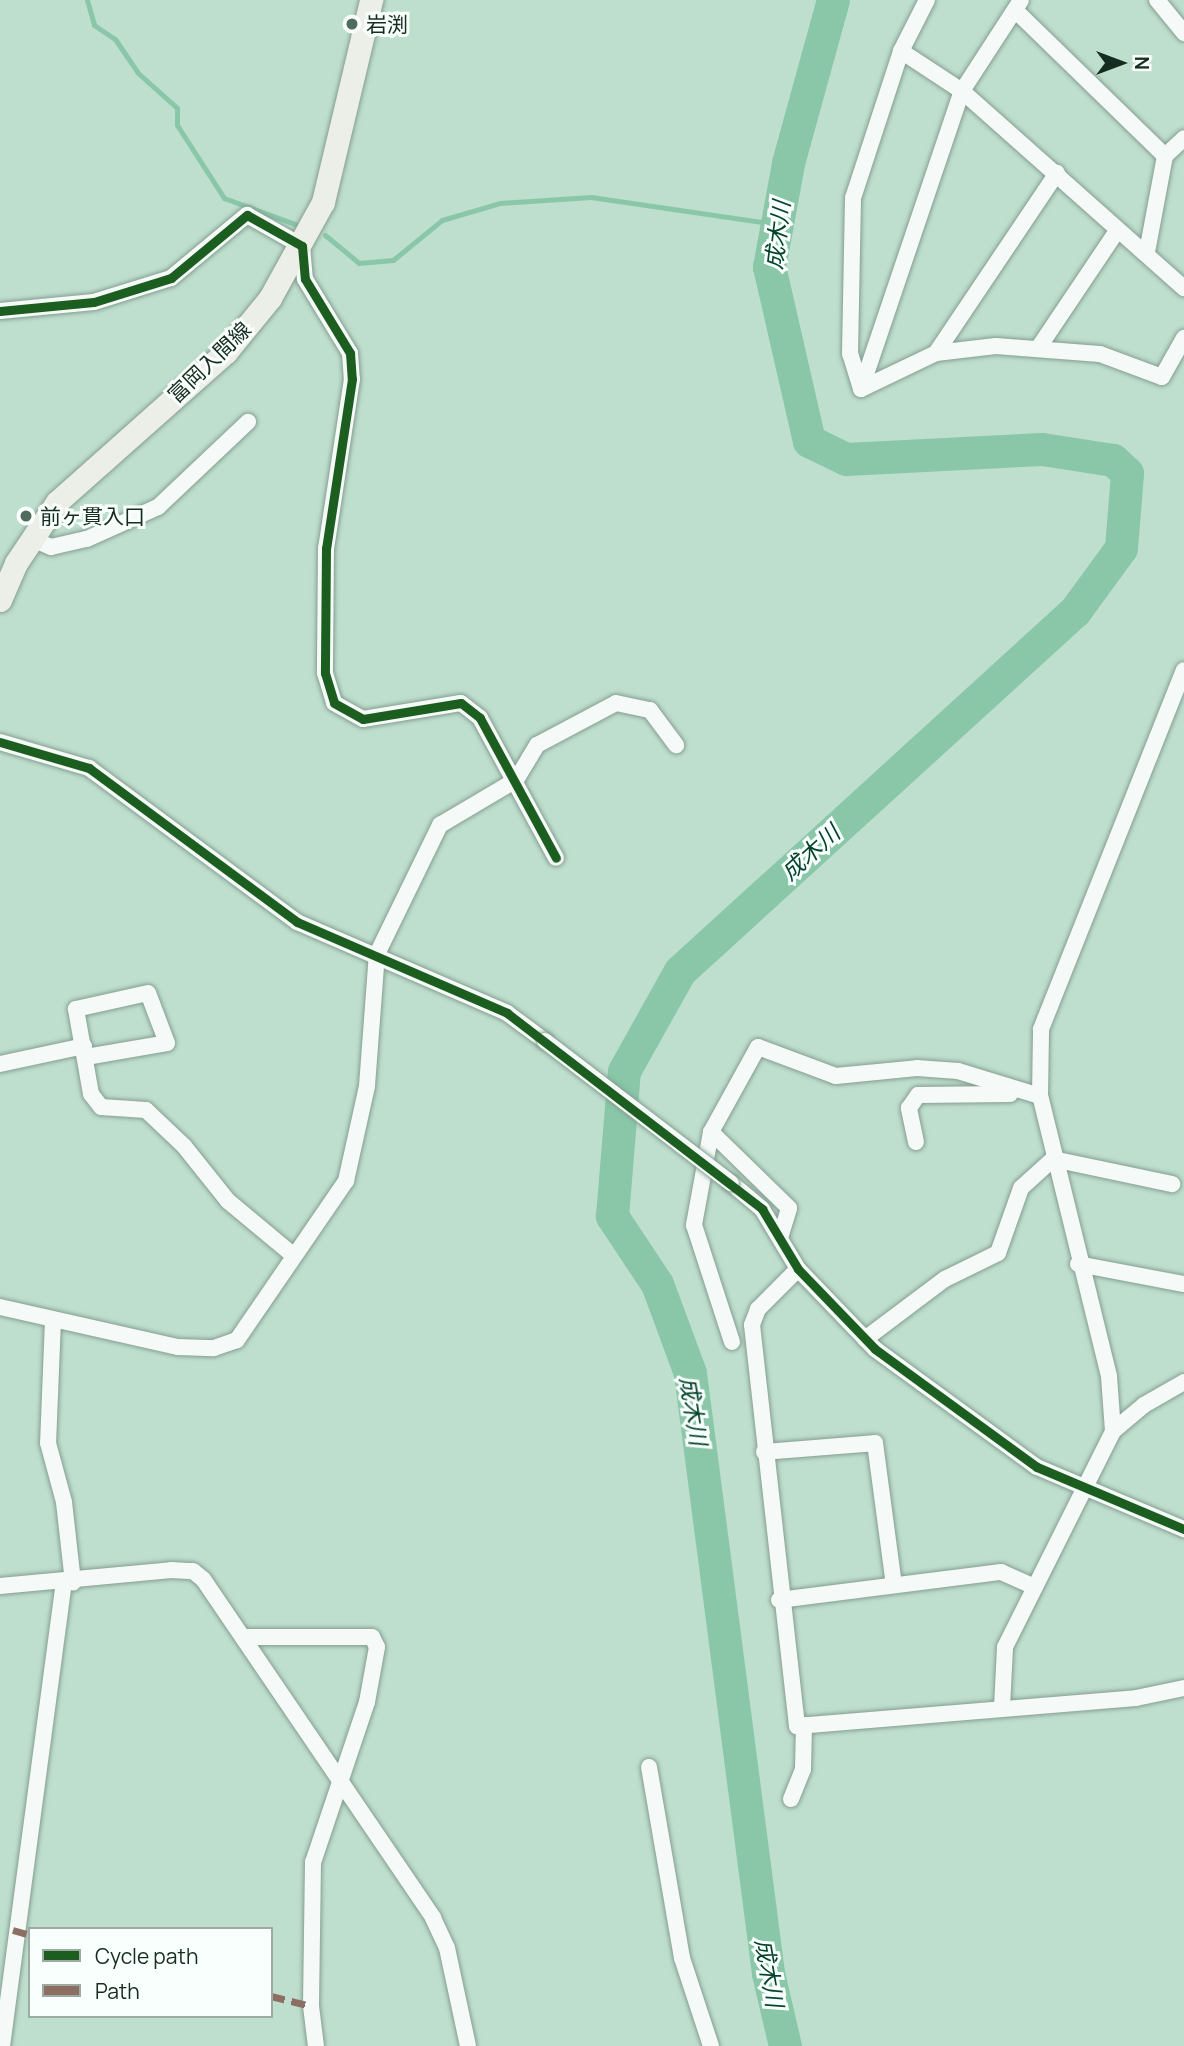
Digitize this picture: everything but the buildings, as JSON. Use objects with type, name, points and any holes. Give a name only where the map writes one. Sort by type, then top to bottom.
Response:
[{"type":"main road","name":"富岡入間線","points":[[0,600],[32,539],[78,479],[226,352],[270,298],[302,246],[323,202],[371,0]]},
{"type":"street","points":[[861,389],[850,354],[853,198],[901,51],[927,0]]},
{"type":"street","points":[[1157,0],[1184,33]]},
{"type":"street","points":[[861,389],[962,91],[1018,5],[1165,156]]},
{"type":"street","points":[[901,51],[962,91],[1057,173],[1117,231],[1147,252],[1184,288]]},
{"type":"street","points":[[1147,252],[1165,156],[1184,138]]},
{"type":"street","points":[[936,353],[1057,173]]},
{"type":"street","points":[[0,311],[94,302],[171,278],[247,215],[302,246],[305,279],[350,353],[352,379],[326,548],[325,673],[334,703],[363,719],[461,703],[480,718],[556,858]]},
{"type":"street","points":[[1039,348],[1117,231]]},
{"type":"street","points":[[861,389],[936,353],[1039,348],[1100,354],[1162,377],[1184,338]]},
{"type":"street","points":[[32,539],[51,547],[87,538],[158,507],[248,422]]},
{"type":"street","points":[[1113,1431],[1109,1376],[1078,1264],[1040,1096],[1043,1018],[1184,670]]},
{"type":"street","points":[[0,1307],[178,1347],[214,1348],[237,1340],[293,1255],[326,1217],[346,1181],[367,1086],[377,954],[440,825],[516,780],[537,745],[616,703],[650,710],[676,745]]},
{"type":"street","points":[[0,742],[89,768],[297,922],[377,954],[508,1013],[732,1183],[762,1209],[798,1269],[865,1339],[1037,1468],[1086,1486],[1184,1529]]},
{"type":"street","points":[[0,1064],[85,1051],[167,1043],[148,993],[75,1009],[85,1051],[91,1094],[101,1107],[146,1110],[184,1146],[228,1200],[293,1255]]},
{"type":"street","points":[[732,1342],[694,1225],[711,1132],[758,1046],[836,1076],[917,1068],[958,1071],[1040,1096]]},
{"type":"street","points":[[916,1142],[909,1108],[918,1095],[959,1091],[1040,1096]]},
{"type":"street","points":[[711,1132],[789,1208],[780,1238]]},
{"type":"street","points":[[1053,1159],[1172,1184]]},
{"type":"street","points":[[865,1339],[944,1279],[998,1253],[1021,1188],[1053,1159]]},
{"type":"street","points":[[1078,1264],[1184,1284]]},
{"type":"street","points":[[798,1269],[758,1310],[752,1325],[779,1600],[797,1726],[1136,1698],[1184,1688]]},
{"type":"street","points":[[2,2046],[68,1583],[64,1503],[48,1443],[53,1320]]},
{"type":"street","points":[[1002,1707],[1005,1647],[1113,1431],[1144,1405],[1184,1382]]},
{"type":"street","points":[[764,1452],[875,1443],[894,1585]]},
{"type":"street","points":[[0,1586],[68,1583],[193,1570],[246,1637],[433,1918],[447,1948],[468,2046]]},
{"type":"street","points":[[779,1600],[1001,1572],[1035,1587]]},
{"type":"street","points":[[246,1637],[372,1637],[377,1647],[367,1702],[313,1862],[311,2006],[316,2046]]},
{"type":"street","points":[[791,1798],[803,1769],[804,1725]]},
{"type":"street","points":[[649,1767],[682,1958],[711,2046]]},
{"type":"waterway","points":[[87,0],[94,25],[115,39],[138,73],[177,108],[177,125],[224,198],[295,224]]},
{"type":"waterway","name":"成木川","points":[[785,2046],[768,1973],[690,1373],[657,1284],[612,1216],[624,1071],[680,971],[1075,611],[1121,548],[1127,473],[1113,460],[1042,449],[846,459],[809,441],[769,267],[788,163],[833,0]]},
{"type":"waterway","points":[[325,235],[359,263],[393,260],[442,220],[500,203],[591,197],[777,224]]},
{"type":"marked path","points":[[13,1930],[28,1934]]},
{"type":"marked path","points":[[273,1996],[311,2006]]},
{"type":"cycle path","points":[[0,311],[94,302],[171,278],[247,215],[302,246],[305,279],[350,353],[352,379],[326,548],[325,673],[334,703],[363,719],[461,703],[480,718],[556,858]]},
{"type":"cycle path","points":[[0,742],[89,768],[297,922],[507,1013],[762,1209],[798,1269],[875,1349],[1037,1467],[1184,1529]]},
{"type":"place","name":"岩渕","points":[[352,24]]},
{"type":"place","name":"前ヶ貫入口","points":[[26,516]]}]
